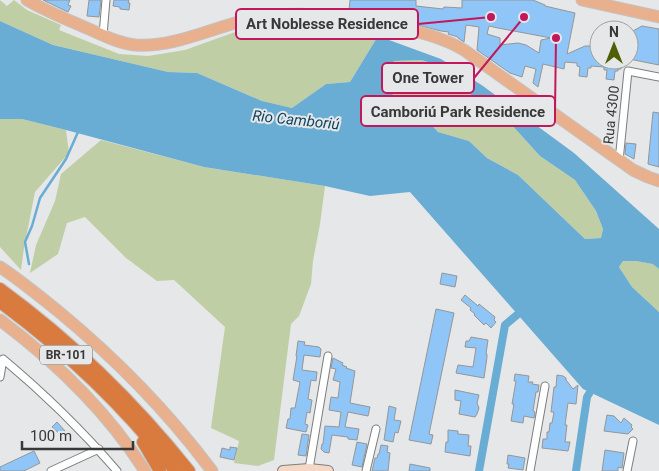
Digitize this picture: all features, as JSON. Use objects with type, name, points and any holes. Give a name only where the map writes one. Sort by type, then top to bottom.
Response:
[{"type":"highway","name":"BR-101","points":[[0,289],[53,330],[104,376],[147,421],[189,471]]},
{"type":"highway","name":"BR-101","points":[[0,302],[63,353],[108,396],[175,471]]},
{"type":"highway","points":[[126,415],[160,471]]},
{"type":"main road","points":[[27,0],[38,7],[102,35],[133,45],[150,45],[179,40],[258,17],[290,14],[355,18],[414,30],[446,40],[464,50],[619,161],[640,174],[659,181]]},
{"type":"main road","points":[[582,0],[659,18]]},
{"type":"main road","points":[[0,267],[63,315],[118,364],[153,400],[213,470]]},
{"type":"main road","points":[[0,320],[47,358],[98,408],[131,449],[144,471]]},
{"type":"main road","points":[[282,471],[310,469],[328,471]]},
{"type":"street","points":[[102,35],[106,0]]},
{"type":"street","name":"Rua 4300","points":[[619,161],[628,71],[659,77]]},
{"type":"street","points":[[310,469],[328,356]]},
{"type":"street","points":[[0,377],[3,359],[55,404],[99,449],[117,471]]},
{"type":"street","points":[[530,471],[545,386]]},
{"type":"street","points":[[366,471],[376,429]]},
{"type":"street","points":[[627,471],[633,441]]},
{"type":"street","points":[[50,471],[99,449]]},
{"type":"green space","points":[[0,0],[7,6],[14,0],[27,10],[61,25],[59,30],[119,54],[148,56],[185,50],[249,27],[328,29],[378,36],[350,82],[326,84],[292,108],[262,101],[197,73],[168,72],[53,45],[0,21]]},
{"type":"green space","points":[[421,60],[438,65],[442,77],[449,85],[474,96],[510,123],[540,156],[575,180],[596,211],[603,229],[601,238],[585,239],[518,175],[487,158],[469,141],[438,132],[426,119],[396,107],[387,72],[394,61]]},
{"type":"green space","points":[[0,119],[22,119],[66,130],[69,153],[35,192],[21,270],[0,247]]},
{"type":"green space","points":[[101,140],[204,167],[325,186],[311,284],[299,316],[291,324],[274,460],[258,466],[234,463],[239,441],[211,428],[225,327],[174,280],[157,281],[126,258],[85,217],[67,223],[58,254],[30,273],[36,245],[55,201],[61,174]]},
{"type":"green space","points":[[623,261],[654,264],[659,269],[659,312],[632,287],[619,267]]},
{"type":"water","name":"Rio Camboriú","points":[[0,21],[53,45],[168,72],[197,73],[262,101],[292,108],[326,84],[350,82],[378,36],[441,59],[483,86],[574,153],[659,229],[659,269],[653,264],[636,261],[623,261],[619,267],[632,287],[659,312],[659,425],[583,389],[410,192],[370,196],[325,186],[204,167],[22,119],[0,119]],"holes":[[[421,60],[438,65],[442,77],[449,85],[474,96],[510,123],[540,156],[575,180],[596,211],[603,229],[601,238],[585,239],[518,175],[487,158],[469,141],[438,132],[426,119],[396,107],[387,72],[394,61]]]},
{"type":"building","points":[[43,0],[70,0],[68,5],[71,6],[68,12]]},
{"type":"building","points":[[89,0],[101,0],[99,17],[87,16]]},
{"type":"building","points":[[114,0],[129,0],[129,10],[113,6]]},
{"type":"building","points":[[350,0],[416,0],[416,6],[443,9],[444,7],[462,8],[462,0],[533,0],[545,6],[575,13],[567,54],[589,46],[587,77],[579,76],[580,67],[577,66],[577,63],[565,62],[564,69],[543,64],[538,87],[533,83],[536,69],[525,66],[522,77],[510,73],[477,50],[479,27],[466,25],[464,42],[458,37],[448,34],[449,32],[349,10]],"holes":[[[489,26],[551,38],[541,40],[539,53],[526,45],[518,43],[500,45],[500,38],[487,34]]]},
{"type":"building","points":[[642,26],[659,29],[659,65],[639,61],[639,28]]},
{"type":"building","points":[[607,70],[618,70],[615,71],[614,80],[606,79]]},
{"type":"building","points":[[653,112],[659,113],[659,167],[648,164]]},
{"type":"building","points":[[626,143],[636,144],[634,159],[625,154]]},
{"type":"building","points":[[442,273],[457,276],[455,287],[440,284]]},
{"type":"building","points":[[465,295],[495,317],[494,320],[496,322],[491,328],[486,323],[484,325],[470,310],[471,308],[461,300]]},
{"type":"building","points":[[436,309],[454,313],[429,434],[433,435],[431,444],[409,440]]},
{"type":"building","points":[[471,337],[488,340],[484,378],[456,373],[458,365],[473,367],[476,348],[465,347],[466,341],[469,341]]},
{"type":"building","points":[[298,341],[305,342],[304,345],[321,349],[320,357],[304,355],[302,370],[317,372],[316,381],[311,380],[308,399],[312,400],[310,413],[307,412],[305,424],[308,425],[306,432],[286,428],[288,419],[290,419],[291,408],[295,408],[300,382],[293,380]]},
{"type":"building","points":[[333,358],[343,363],[342,365],[346,368],[355,371],[350,403],[370,407],[368,416],[348,412],[345,427],[359,429],[357,440],[332,435],[329,453],[321,449],[325,426],[339,427],[341,412],[329,410],[331,397],[338,398],[340,382],[333,380],[336,369],[331,368]]},
{"type":"building","points":[[515,374],[529,376],[528,382],[539,385],[533,411],[535,412],[534,418],[524,416],[523,423],[511,421],[516,381],[514,381]]},
{"type":"building","points":[[557,375],[566,378],[573,389],[578,385],[576,404],[568,403],[565,442],[570,442],[568,451],[542,448],[543,439],[547,439],[547,432],[549,432],[550,423],[552,423],[554,412],[551,412]]},
{"type":"building","points":[[455,390],[479,395],[477,403],[479,408],[475,417],[459,414],[461,401],[455,400]]},
{"type":"building","points":[[389,406],[396,408],[394,420],[401,421],[398,433],[395,432],[393,442],[384,440]]},
{"type":"building","points":[[607,415],[614,416],[621,423],[624,418],[632,425],[633,429],[628,434],[604,431]]},
{"type":"building","points":[[57,422],[65,431],[61,435],[52,427]]},
{"type":"building","points":[[448,430],[458,431],[458,434],[469,435],[468,446],[471,446],[470,456],[445,452],[446,442],[448,442]]},
{"type":"building","points":[[302,434],[309,435],[306,456],[298,455]]},
{"type":"building","points":[[357,442],[367,444],[362,467],[352,465]]},
{"type":"building","points":[[381,445],[388,446],[387,452],[390,453],[388,471],[372,471],[375,458],[379,454]]},
{"type":"building","points":[[230,447],[237,448],[234,460],[220,457],[222,448],[230,450]]},
{"type":"building","points":[[605,450],[624,453],[622,468],[618,467],[618,471],[602,471]]},
{"type":"building","points":[[34,451],[40,463],[24,471],[0,471],[0,467]]},
{"type":"building","points":[[508,455],[525,458],[523,470],[508,468]]},
{"type":"building","points":[[410,464],[430,468],[430,471],[409,471]]},
{"type":"waterway","points":[[29,264],[25,242],[40,198],[66,159],[78,132]]},
{"type":"waterway","points":[[479,471],[505,325],[524,309]]},
{"type":"waterway","points":[[576,471],[587,397],[595,384]]},
{"type":"place","name":"Art Noblesse Residence","points":[[491,17]]},
{"type":"place","name":"One Tower","points":[[524,17]]},
{"type":"place","name":"Camboriú Park Residence","points":[[556,38]]}]
